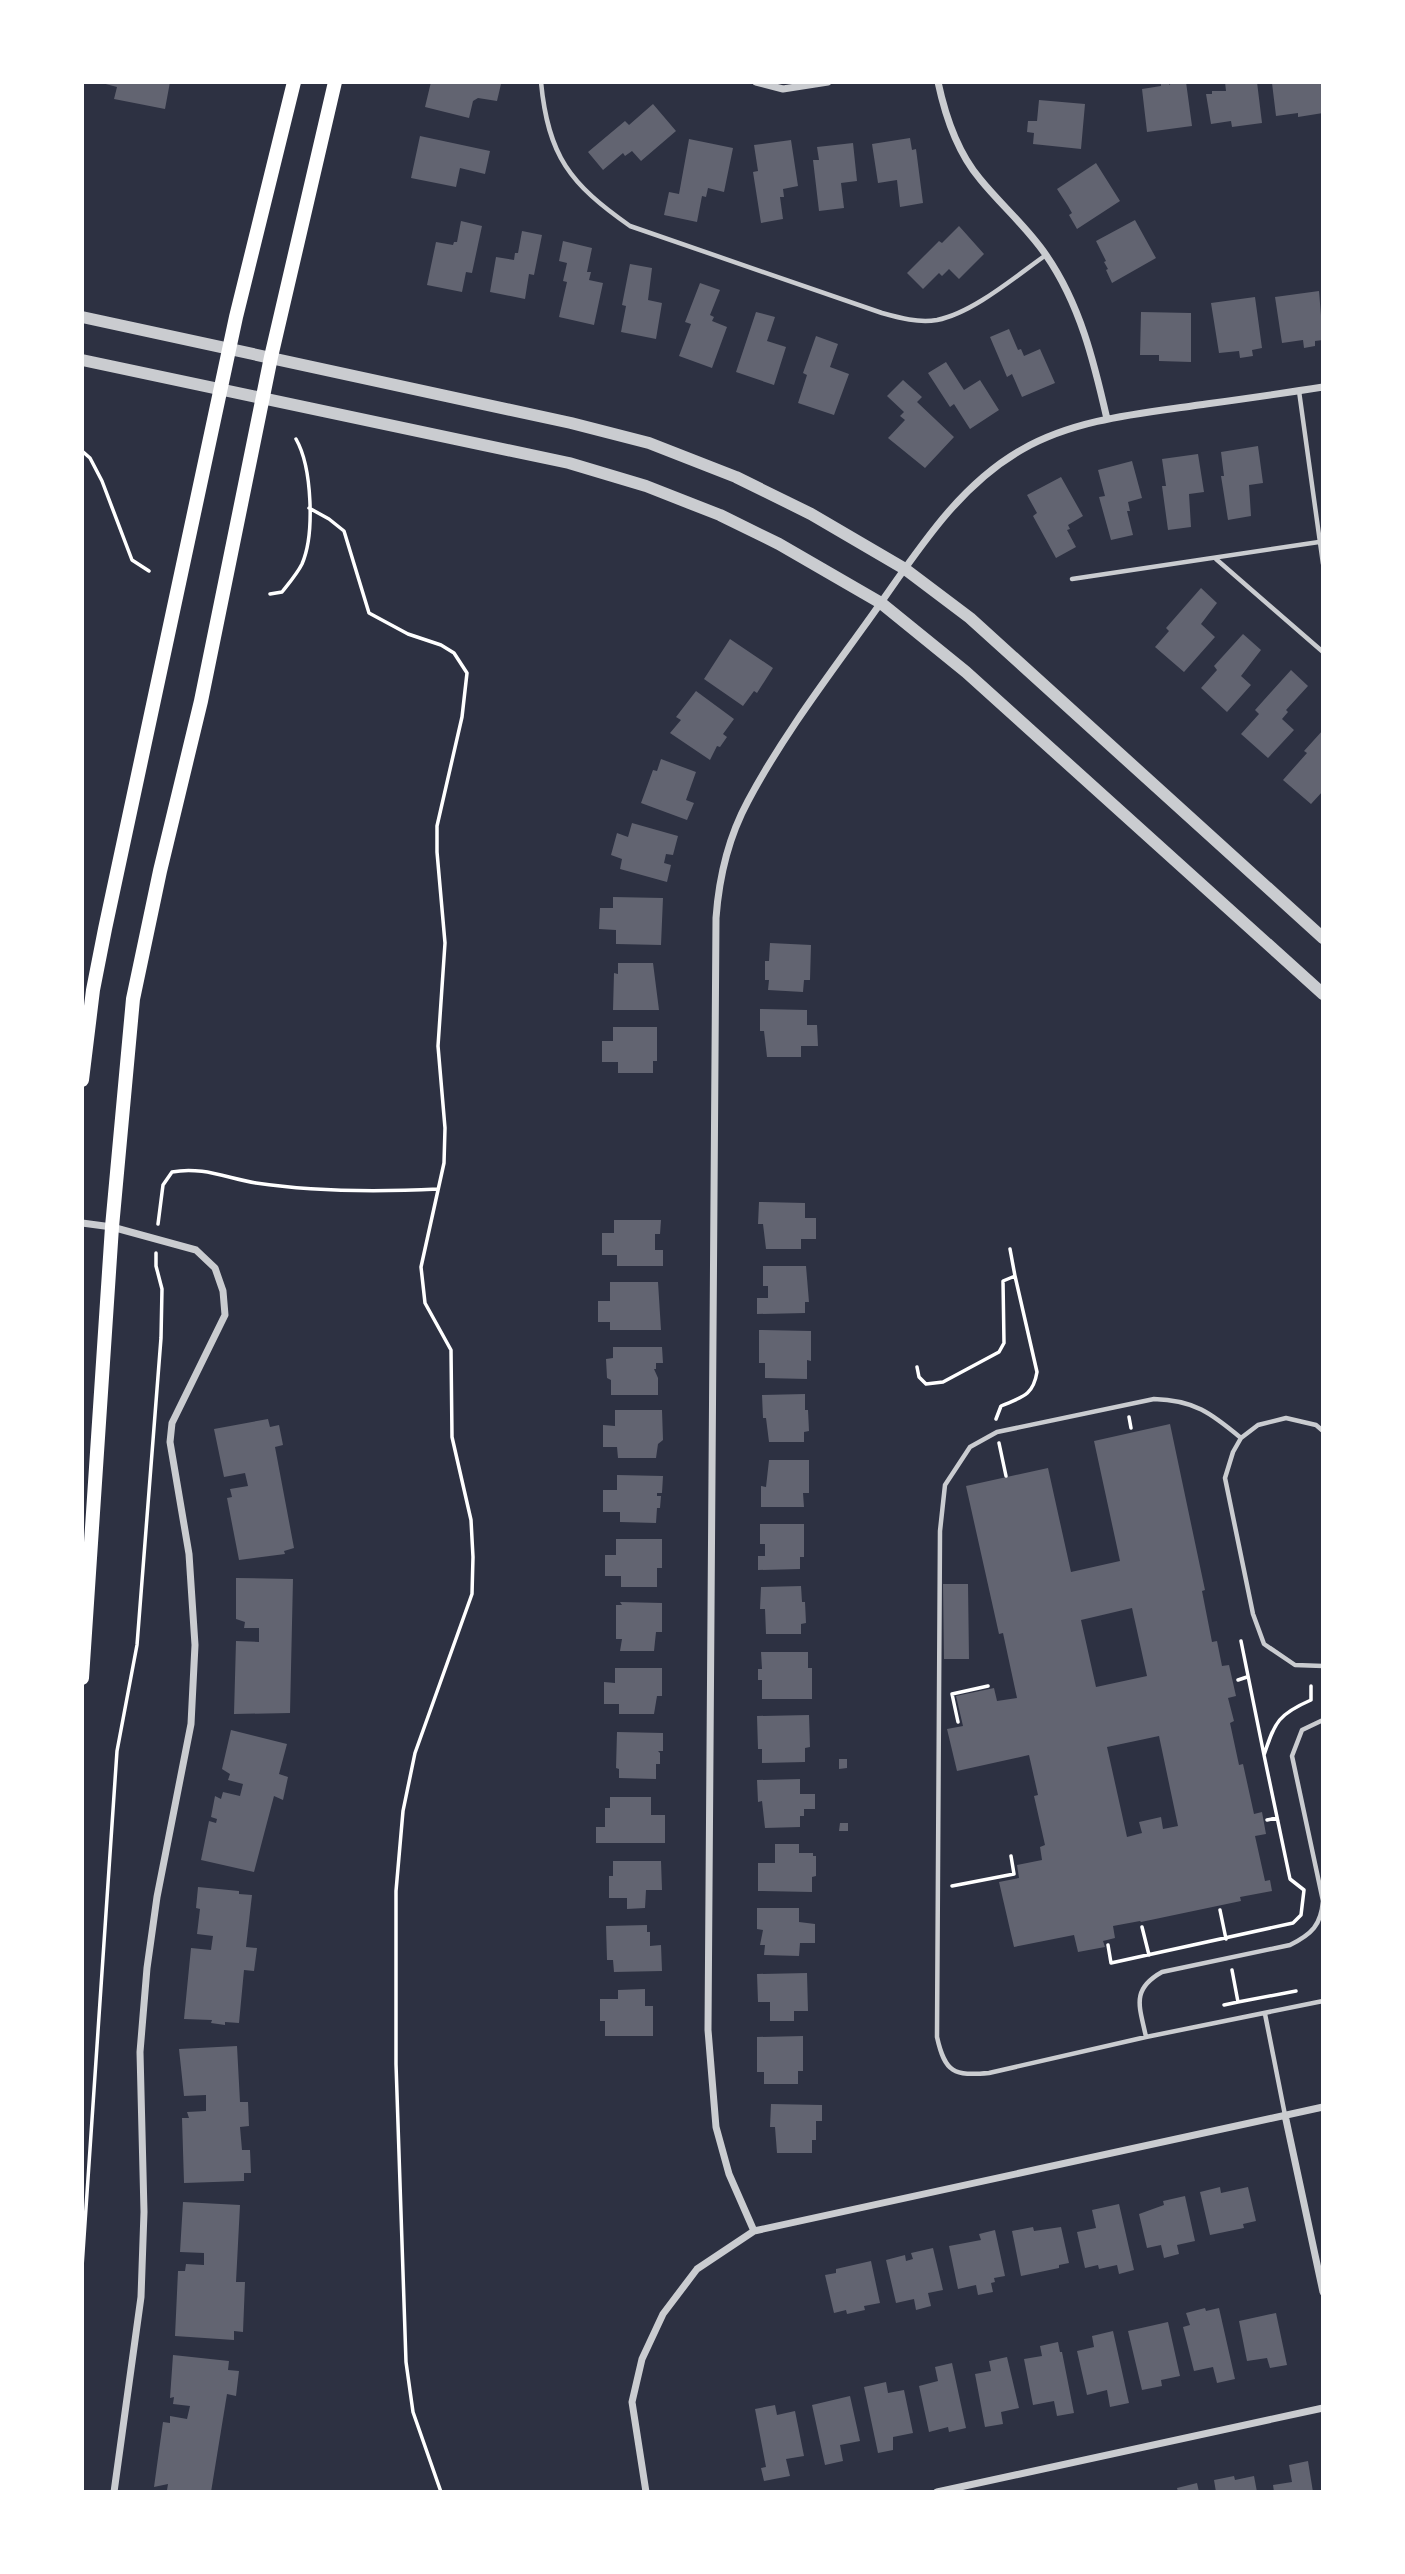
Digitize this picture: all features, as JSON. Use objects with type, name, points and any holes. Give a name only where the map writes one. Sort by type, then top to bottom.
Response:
[{"type":"main road","points":[[82,1080],[93,990],[105,929],[230,347],[294,82]]},
{"type":"main road","points":[[82,1678],[112,1227],[133,999],[160,871],[201,701],[271,357],[335,82]]},
{"type":"street","points":[[755,82],[783,89],[828,82]]},
{"type":"street","points":[[938,82],[944,109],[958,142],[978,177],[1028,231],[1068,290],[1096,372],[1107,419]]},
{"type":"street","points":[[82,317],[230,347],[649,443],[736,477],[811,514],[905,569],[970,618],[1323,938]]},
{"type":"street","points":[[82,360],[569,463],[646,486],[720,515],[779,544],[881,603],[966,672],[1323,994]]},
{"type":"street","points":[[754,2231],[729,2174],[716,2127],[708,2030],[716,918],[719,879],[729,846],[747,802],[796,723],[922,544],[989,471],[1024,449],[1062,431],[1107,419],[1323,387]]},
{"type":"street","points":[[82,1223],[112,1227],[196,1250],[215,1268],[223,1291],[225,1315],[172,1423],[170,1442],[188,1554],[195,1645],[191,1724],[156,1897],[147,1968],[140,2052],[144,2212],[141,2297],[114,2492]]},
{"type":"street","points":[[646,2492],[632,2402],[642,2359],[663,2314],[696,2269],[754,2231],[1323,2107]]},
{"type":"street","points":[[1285,2115],[1323,2292]]},
{"type":"street","points":[[937,2492],[1323,2408]]},
{"type":"lane","points":[[541,82],[544,116],[552,143],[580,186],[599,205],[630,226],[882,313],[909,320],[937,320],[985,298],[1046,255]]},
{"type":"lane","points":[[1299,391],[1323,564]]},
{"type":"lane","points":[[1072,579],[1319,542]]},
{"type":"lane","points":[[1216,559],[1323,652]]},
{"type":"lane","points":[[1241,1438],[1194,1404],[1162,1399],[1126,1404],[997,1432],[970,1447],[945,1485],[940,1531],[937,2037],[942,2059],[953,2071],[967,2075],[989,2073],[1146,2037],[1323,2001]]},
{"type":"lane","points":[[1323,1431],[1316,1425],[1286,1419],[1258,1425],[1241,1438],[1233,1452],[1225,1478],[1253,1614],[1264,1644],[1295,1665],[1323,1666]]},
{"type":"lane","points":[[1146,2037],[1139,2001],[1141,1988],[1149,1979],[1162,1972],[1290,1945],[1307,1937],[1317,1928],[1322,1916],[1323,1901],[1292,1756],[1302,1730],[1323,1720]]},
{"type":"lane","points":[[1265,2014],[1285,2115]]},
{"type":"path","points":[[270,594],[282,592],[302,564],[308,535],[309,473],[303,451],[296,439]]},
{"type":"path","points":[[82,451],[90,458],[102,481],[132,560],[149,571]]},
{"type":"path","points":[[309,508],[344,531],[369,613],[408,634],[441,645],[454,653],[467,673],[462,717],[437,826],[445,943],[438,1046],[445,1128],[444,1163],[421,1267],[425,1303],[451,1350],[452,1437],[471,1520],[473,1579],[472,1594],[415,1753],[403,1811],[396,1905],[396,2064],[406,2362],[413,2412],[441,2492]]},
{"type":"path","points":[[82,2267],[117,1751],[137,1645],[161,1338],[162,1289],[156,1266],[163,1185],[172,1172],[189,1168],[256,1183],[303,1187],[374,1192],[438,1189]]},
{"type":"path","points":[[1006,1476],[995,1422],[1001,1406],[1027,1394],[1035,1386],[1037,1372],[1010,1249]]},
{"type":"path","points":[[917,1367],[919,1377],[926,1384],[943,1382],[999,1352],[1004,1343],[1003,1282],[1015,1276]]},
{"type":"path","points":[[1108,1944],[1111,1963],[1226,1940],[1293,1923],[1301,1916],[1304,1890],[1290,1879],[1241,1642]]},
{"type":"path","points":[[1238,1679],[1247,1677]]},
{"type":"path","points":[[958,1722],[952,1695],[988,1686]]},
{"type":"path","points":[[1264,1755],[1281,1717],[1311,1700],[1311,1686]]},
{"type":"path","points":[[1271,1788],[1278,1786]]},
{"type":"path","points":[[1267,1820],[1277,1818]]},
{"type":"path","points":[[937,1889],[1014,1874],[1011,1856]]},
{"type":"path","points":[[1220,1910],[1226,1940]]},
{"type":"path","points":[[1142,1927],[1149,1955]]},
{"type":"path","points":[[1232,1970],[1238,2002]]},
{"type":"path","points":[[1224,2005],[1296,1991]]},
{"type":"building","points":[[98,82],[170,82],[165,109],[114,99],[117,87]]},
{"type":"building","points":[[431,82],[501,84],[497,101],[478,98],[473,101],[469,118],[425,107]]},
{"type":"building","points":[[1161,82],[1169,82],[1169,85],[1173,82],[1186,82],[1192,126],[1147,132],[1142,89],[1161,86]]},
{"type":"building","points":[[1225,82],[1257,82],[1262,123],[1232,127],[1231,121],[1211,124],[1206,94],[1226,91]]},
{"type":"building","points":[[1323,82],[1323,113],[1298,117],[1298,113],[1276,116],[1272,83]]},
{"type":"building","points":[[1039,100],[1085,104],[1081,149],[1033,144],[1034,133],[1027,132],[1028,121],[1037,121]]},
{"type":"building","points":[[653,104],[676,131],[641,161],[632,151],[625,156],[623,153],[603,170],[588,152],[625,121],[629,125]]},
{"type":"building","points":[[420,136],[490,151],[485,174],[460,168],[456,187],[411,178]]},
{"type":"building","points":[[910,138],[912,150],[916,149],[923,203],[900,207],[897,180],[878,183],[872,144]]},
{"type":"building","points":[[689,139],[733,148],[724,192],[708,188],[706,197],[702,196],[697,222],[664,215],[669,192],[679,194]]},
{"type":"building","points":[[791,140],[798,186],[783,189],[784,197],[780,197],[783,219],[761,223],[753,172],[758,171],[754,145]]},
{"type":"building","points":[[853,143],[857,181],[841,183],[844,208],[819,211],[813,160],[819,160],[817,147]]},
{"type":"building","points":[[1096,163],[1120,201],[1077,229],[1069,215],[1072,213],[1057,189]]},
{"type":"building","points":[[1135,220],[1156,258],[1112,283],[1106,270],[1106,261],[1096,241]]},
{"type":"building","points":[[461,221],[482,226],[472,273],[466,272],[462,292],[427,285],[436,242],[453,245],[457,242]]},
{"type":"building","points":[[959,226],[984,254],[959,279],[949,269],[942,276],[939,273],[923,289],[907,273],[939,241],[942,243]]},
{"type":"building","points":[[522,231],[542,235],[534,275],[529,274],[525,299],[490,292],[496,257],[514,260]]},
{"type":"building","points":[[563,241],[592,248],[587,272],[591,272],[589,280],[603,283],[594,325],[559,317],[567,282],[563,281],[567,263],[559,261]]},
{"type":"building","points":[[630,264],[652,268],[648,300],[662,303],[656,339],[621,332],[626,306],[622,305]]},
{"type":"building","points":[[700,283],[720,290],[710,315],[714,317],[712,321],[727,327],[712,368],[679,356],[691,324],[685,322]]},
{"type":"building","points":[[1319,291],[1323,340],[1315,341],[1315,346],[1304,348],[1303,340],[1282,343],[1275,297]]},
{"type":"building","points":[[1255,297],[1262,348],[1252,350],[1253,356],[1240,358],[1239,351],[1219,353],[1211,303]]},
{"type":"building","points":[[756,312],[775,317],[767,341],[786,347],[774,385],[736,372]]},
{"type":"building","points":[[1141,312],[1191,313],[1191,362],[1159,361],[1159,355],[1140,355]]},
{"type":"building","points":[[1009,329],[1018,350],[1021,349],[1024,356],[1040,349],[1055,383],[1022,397],[1012,374],[1007,377],[990,337]]},
{"type":"building","points":[[816,336],[838,344],[830,367],[849,374],[834,415],[798,403],[807,375],[803,373]]},
{"type":"building","points":[[946,362],[964,390],[980,380],[999,410],[970,429],[954,404],[950,407],[928,373]]},
{"type":"building","points":[[903,380],[922,397],[917,402],[954,437],[925,468],[888,438],[905,420],[900,416],[904,412],[887,396]]},
{"type":"building","points":[[1258,446],[1263,483],[1249,485],[1251,516],[1228,520],[1221,476],[1224,476],[1221,452]]},
{"type":"building","points":[[1198,454],[1204,492],[1189,494],[1191,527],[1168,530],[1162,486],[1166,486],[1162,459]]},
{"type":"building","points":[[1132,461],[1142,498],[1128,502],[1130,511],[1127,511],[1133,535],[1111,540],[1099,497],[1105,496],[1098,470]]},
{"type":"building","points":[[1061,477],[1083,516],[1068,525],[1070,529],[1067,530],[1076,547],[1056,558],[1033,516],[1037,513],[1027,495]]},
{"type":"building","points":[[1201,588],[1217,603],[1201,624],[1215,637],[1184,672],[1155,647],[1169,631],[1166,628]]},
{"type":"building","points":[[1243,634],[1261,650],[1241,676],[1251,685],[1227,712],[1201,688],[1217,670],[1214,666]]},
{"type":"building","points":[[730,639],[773,668],[757,693],[754,691],[743,706],[704,679]]},
{"type":"building","points":[[1291,670],[1308,686],[1286,710],[1288,712],[1282,719],[1294,730],[1268,758],[1241,734],[1259,714],[1255,710]]},
{"type":"building","points":[[696,691],[734,719],[723,734],[727,737],[720,747],[717,746],[710,760],[670,733],[681,720],[676,717]]},
{"type":"building","points":[[1323,730],[1323,791],[1311,804],[1283,780]]},
{"type":"building","points":[[661,759],[696,772],[686,800],[694,803],[687,820],[641,803],[653,770],[657,771]]},
{"type":"building","points":[[632,823],[678,836],[673,855],[666,854],[664,863],[671,865],[667,882],[620,869],[622,859],[611,855],[617,833],[628,837]]},
{"type":"building","points":[[613,897],[663,898],[661,945],[616,944],[616,930],[599,929],[600,908],[613,908]]},
{"type":"building","points":[[770,943],[811,945],[810,980],[804,980],[803,992],[768,990],[765,961],[769,961]]},
{"type":"building","points":[[618,963],[653,963],[659,1010],[613,1010],[614,973],[618,974]]},
{"type":"building","points":[[760,1009],[807,1010],[807,1025],[817,1025],[818,1046],[801,1046],[801,1057],[767,1057],[764,1031],[760,1031]]},
{"type":"building","points":[[613,1027],[657,1027],[657,1061],[653,1061],[653,1073],[618,1073],[618,1062],[602,1062],[602,1041],[613,1041]]},
{"type":"building","points":[[759,1202],[805,1203],[805,1218],[816,1218],[816,1239],[801,1239],[801,1249],[766,1249],[763,1224],[758,1224]]},
{"type":"building","points":[[614,1220],[661,1220],[660,1234],[655,1234],[655,1250],[663,1250],[663,1266],[617,1266],[617,1255],[602,1255],[602,1233],[614,1233]]},
{"type":"building","points":[[763,1266],[806,1266],[809,1302],[805,1302],[805,1313],[757,1314],[757,1298],[768,1298],[768,1286],[763,1286]]},
{"type":"building","points":[[610,1282],[658,1282],[661,1330],[610,1330],[610,1322],[598,1322],[598,1301],[610,1301]]},
{"type":"building","points":[[759,1330],[811,1331],[811,1361],[807,1360],[807,1379],[765,1378],[765,1363],[759,1363]]},
{"type":"building","points":[[613,1347],[662,1347],[663,1363],[656,1363],[654,1369],[658,1378],[658,1395],[611,1395],[606,1359],[613,1358]]},
{"type":"building","points":[[805,1394],[809,1431],[804,1432],[804,1442],[769,1442],[766,1418],[763,1418],[762,1395]]},
{"type":"building","points":[[615,1410],[662,1410],[663,1440],[658,1444],[656,1458],[618,1458],[617,1447],[603,1447],[603,1425],[615,1426]]},
{"type":"building","points":[[268,1419],[270,1427],[279,1425],[283,1445],[275,1447],[294,1548],[284,1551],[285,1554],[239,1560],[227,1498],[232,1497],[230,1489],[248,1486],[245,1473],[224,1477],[214,1429]]},
{"type":"building","points":[[1170,1424],[1205,1590],[1202,1591],[1212,1642],[1217,1641],[1222,1666],[1229,1665],[1236,1696],[1228,1698],[1234,1721],[1230,1723],[1239,1765],[1243,1764],[1254,1814],[1262,1812],[1266,1834],[1255,1836],[1265,1881],[1270,1880],[1272,1891],[1240,1897],[1241,1901],[1113,1926],[1115,1938],[1103,1941],[1105,1947],[1078,1952],[1074,1935],[1014,1947],[999,1882],[1019,1878],[1017,1865],[1042,1860],[1040,1847],[1045,1845],[1034,1796],[1038,1795],[1029,1755],[957,1771],[947,1729],[963,1726],[956,1696],[994,1688],[997,1701],[1017,1698],[1003,1633],[999,1634],[966,1486],[1048,1468],[1071,1572],[1120,1561],[1094,1441]],"holes":[[[1132,1608],[1147,1676],[1096,1687],[1081,1620]],[[1159,1736],[1178,1826],[1163,1829],[1161,1817],[1139,1822],[1142,1833],[1127,1837],[1107,1747]]]},
{"type":"building","points":[[769,1460],[809,1460],[809,1493],[803,1493],[804,1507],[761,1507],[761,1486],[766,1487]]},
{"type":"building","points":[[617,1475],[663,1476],[662,1493],[657,1493],[657,1496],[661,1496],[656,1523],[620,1522],[620,1512],[603,1512],[603,1490],[617,1490]]},
{"type":"building","points":[[760,1524],[804,1524],[804,1557],[800,1557],[800,1569],[758,1570],[758,1556],[765,1556],[765,1544],[760,1544]]},
{"type":"building","points":[[616,1539],[662,1539],[662,1568],[657,1568],[657,1587],[621,1587],[621,1576],[605,1576],[605,1555],[616,1555]]},
{"type":"building","points":[[236,1578],[293,1579],[290,1713],[234,1714],[236,1641],[259,1642],[259,1628],[244,1628],[245,1622],[236,1619]]},
{"type":"building","points":[[943,1584],[968,1584],[969,1659],[944,1659]]},
{"type":"building","points":[[801,1586],[806,1623],[801,1624],[801,1634],[766,1634],[765,1609],[760,1609],[761,1587]]},
{"type":"building","points":[[620,1602],[662,1603],[662,1632],[656,1632],[654,1651],[620,1651],[622,1639],[616,1639],[616,1605],[622,1605]]},
{"type":"building","points":[[761,1652],[808,1652],[808,1668],[812,1668],[812,1699],[762,1699],[762,1680],[758,1680],[758,1669],[762,1669]]},
{"type":"building","points":[[615,1668],[662,1668],[662,1696],[657,1696],[654,1714],[619,1714],[619,1704],[604,1704],[604,1682],[615,1683]]},
{"type":"building","points":[[809,1715],[810,1747],[805,1748],[805,1762],[762,1763],[762,1749],[758,1749],[757,1716]]},
{"type":"building","points":[[231,1730],[287,1744],[279,1774],[288,1777],[283,1800],[274,1796],[254,1872],[201,1860],[209,1821],[216,1823],[217,1819],[211,1817],[215,1796],[221,1799],[223,1792],[240,1796],[243,1784],[228,1780],[230,1774],[222,1769]]},
{"type":"building","points":[[617,1732],[663,1733],[663,1751],[658,1751],[660,1764],[656,1764],[656,1779],[619,1778],[619,1769],[616,1768]]},
{"type":"building","points":[[839,1759],[847,1759],[847,1768],[839,1769]]},
{"type":"building","points":[[800,1779],[800,1794],[815,1794],[815,1809],[804,1809],[804,1816],[800,1816],[800,1827],[765,1828],[762,1801],[758,1802],[757,1780]]},
{"type":"building","points":[[610,1797],[651,1797],[651,1815],[665,1815],[665,1843],[596,1843],[596,1827],[605,1827],[605,1808],[610,1808]]},
{"type":"building","points":[[840,1823],[848,1823],[848,1831],[839,1831]]},
{"type":"building","points":[[775,1844],[799,1844],[799,1853],[813,1853],[813,1856],[816,1856],[816,1876],[812,1877],[812,1892],[758,1891],[758,1863],[775,1863]]},
{"type":"building","points":[[613,1861],[661,1861],[662,1890],[646,1890],[645,1908],[627,1909],[627,1898],[609,1898],[609,1876],[613,1876]]},
{"type":"building","points":[[198,1887],[252,1895],[246,1947],[257,1948],[254,1971],[244,1970],[239,2023],[225,2022],[225,2025],[211,2023],[212,2020],[184,2019],[191,1948],[211,1950],[213,1936],[197,1934],[200,1909],[196,1908]]},
{"type":"building","points":[[757,1908],[799,1908],[799,1922],[815,1924],[815,1943],[800,1943],[799,1956],[764,1955],[765,1945],[760,1945],[763,1930],[757,1929]]},
{"type":"building","points":[[647,1925],[650,1946],[661,1945],[662,1971],[614,1972],[613,1960],[607,1960],[606,1926]]},
{"type":"building","points":[[807,1973],[808,2011],[794,2011],[794,2021],[770,2021],[770,2002],[758,2002],[757,1974]]},
{"type":"building","points":[[645,1989],[645,2006],[653,2006],[653,2036],[605,2036],[605,2021],[600,2021],[600,1999],[618,1999],[618,1990]]},
{"type":"building","points":[[803,2036],[803,2071],[798,2071],[798,2084],[764,2084],[764,2072],[757,2072],[757,2037]]},
{"type":"building","points":[[237,2046],[240,2102],[248,2102],[249,2126],[240,2127],[242,2150],[250,2150],[251,2173],[244,2173],[244,2181],[184,2183],[182,2118],[189,2118],[187,2112],[206,2111],[206,2095],[184,2096],[179,2049]]},
{"type":"building","points":[[771,2104],[822,2105],[822,2121],[816,2121],[816,2140],[812,2140],[812,2153],[777,2153],[775,2127],[770,2127]]},
{"type":"building","points":[[1220,2187],[1221,2193],[1248,2187],[1256,2221],[1243,2224],[1244,2228],[1210,2235],[1200,2192]]},
{"type":"building","points":[[1185,2196],[1195,2241],[1177,2245],[1179,2254],[1164,2258],[1161,2245],[1147,2248],[1139,2214],[1164,2205],[1163,2201]]},
{"type":"building","points":[[183,2202],[240,2205],[236,2282],[245,2282],[243,2332],[234,2331],[234,2340],[175,2336],[178,2271],[185,2271],[186,2264],[204,2265],[204,2253],[180,2252]]},
{"type":"building","points":[[1119,2204],[1134,2270],[1119,2274],[1117,2265],[1099,2269],[1098,2265],[1085,2268],[1077,2232],[1096,2228],[1092,2210]]},
{"type":"building","points":[[1033,2227],[1034,2231],[1061,2227],[1069,2263],[1059,2265],[1059,2268],[1021,2276],[1012,2231]]},
{"type":"building","points":[[995,2230],[1005,2276],[994,2278],[995,2282],[991,2283],[993,2292],[978,2295],[976,2285],[958,2289],[949,2246],[981,2240],[979,2234]]},
{"type":"building","points":[[933,2248],[943,2290],[928,2293],[931,2306],[916,2310],[914,2299],[896,2303],[886,2260],[905,2255],[906,2261],[913,2259],[911,2253]]},
{"type":"building","points":[[871,2261],[880,2303],[864,2306],[865,2310],[847,2314],[846,2310],[834,2313],[825,2275],[836,2273],[836,2269]]},
{"type":"building","points":[[1205,2308],[1206,2311],[1219,2308],[1235,2379],[1217,2383],[1213,2367],[1194,2371],[1183,2327],[1190,2325],[1186,2313]]},
{"type":"building","points":[[1276,2313],[1287,2365],[1270,2368],[1267,2358],[1247,2361],[1239,2321]]},
{"type":"building","points":[[1168,2322],[1180,2376],[1161,2380],[1162,2386],[1142,2390],[1128,2331]]},
{"type":"building","points":[[1113,2331],[1129,2403],[1110,2407],[1107,2390],[1087,2395],[1077,2351],[1094,2347],[1092,2336]]},
{"type":"building","points":[[1058,2342],[1074,2413],[1057,2416],[1054,2401],[1033,2405],[1024,2359],[1042,2356],[1040,2346]]},
{"type":"building","points":[[173,2355],[229,2361],[228,2370],[239,2371],[236,2396],[227,2394],[211,2492],[167,2490],[168,2484],[154,2487],[163,2422],[170,2423],[170,2416],[187,2419],[190,2406],[173,2404],[174,2397],[170,2398]]},
{"type":"building","points":[[1007,2357],[1019,2408],[1001,2412],[1003,2424],[985,2427],[975,2374],[991,2371],[989,2361]]},
{"type":"building","points":[[952,2363],[966,2428],[949,2432],[948,2427],[929,2432],[919,2386],[938,2381],[935,2367]]},
{"type":"building","points":[[886,2382],[888,2393],[904,2390],[913,2433],[893,2437],[893,2450],[878,2453],[864,2387]]},
{"type":"building","points":[[850,2396],[860,2441],[840,2445],[843,2461],[825,2465],[812,2405]]},
{"type":"building","points":[[775,2405],[777,2415],[795,2411],[804,2456],[786,2459],[790,2476],[764,2481],[761,2468],[766,2467],[755,2409]]},
{"type":"building","points":[[1308,2461],[1313,2492],[1274,2492],[1273,2485],[1292,2482],[1289,2465]]},
{"type":"building","points":[[1234,2476],[1235,2480],[1254,2476],[1257,2492],[1216,2492],[1214,2480]]},
{"type":"building","points":[[1197,2483],[1199,2492],[1178,2492],[1177,2488]]}]
